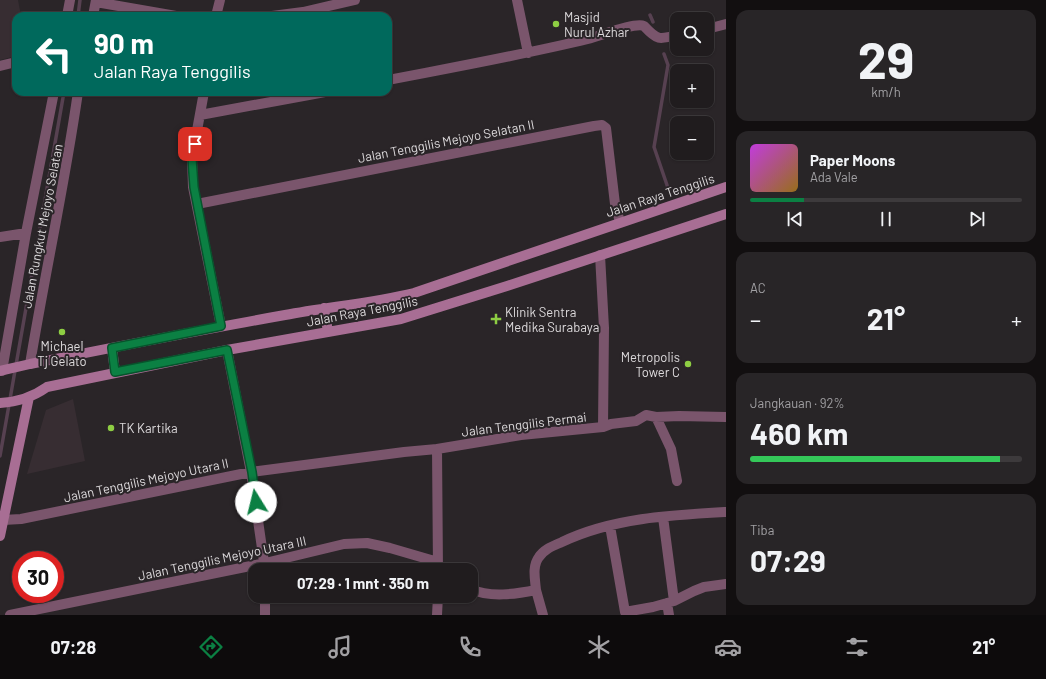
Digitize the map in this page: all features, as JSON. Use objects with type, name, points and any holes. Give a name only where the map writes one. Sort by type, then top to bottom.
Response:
[{"type":"main road","name":"Jalan Raya Tenggilis","points":[[3,370],[221,326],[414,293],[726,187]]},
{"type":"main road","name":"Jalan Raya Tenggilis","points":[[2,403],[24,399],[47,387],[115,372],[227,350],[401,319],[726,214]]},
{"type":"main road","points":[[324,308],[328,332]]},
{"type":"main road","points":[[112,348],[115,372]]},
{"type":"main road","points":[[0,536],[24,399]]},
{"type":"street","points":[[68,12],[70,0]]},
{"type":"street","points":[[217,12],[220,0]]},
{"type":"street","points":[[302,12],[355,0]]},
{"type":"street","points":[[517,0],[528,54]]},
{"type":"street","points":[[94,12],[96,1],[155,12]]},
{"type":"street","points":[[714,27],[726,24]]},
{"type":"street","points":[[392,79],[528,54],[637,25],[644,26],[657,38],[662,39],[670,37]]},
{"type":"street","points":[[0,66],[12,63]]},
{"type":"street","name":"Jalan Rungkut Mejoyo Selatan","points":[[3,370],[26,233],[53,96]]},
{"type":"street","name":"Jalan Rungkut Mejoyo Selatan","points":[[25,365],[69,152],[77,96]]},
{"type":"street","points":[[203,96],[192,158],[194,187],[221,326]]},
{"type":"street","points":[[200,115],[303,96]]},
{"type":"street","name":"Jalan Tenggilis Mejoyo Selatan II","points":[[197,204],[602,125],[606,128],[615,204],[620,222]]},
{"type":"street","points":[[0,237],[26,233]]},
{"type":"street","name":"Jalan Tenggilis Permai","points":[[437,449],[521,435],[603,427],[604,328],[600,255]]},
{"type":"street","points":[[227,350],[252,472],[264,563]]},
{"type":"street","points":[[603,427],[611,424],[636,421],[644,415],[656,417],[726,417]]},
{"type":"street","points":[[656,417],[671,449],[677,481]]},
{"type":"street","points":[[437,449],[438,563]]},
{"type":"street","name":"Jalan Tenggilis Mejoyo Utara II","points":[[3,520],[22,519],[252,472],[437,449]]},
{"type":"street","points":[[543,615],[536,590],[535,567],[539,556],[544,551],[573,537],[637,520],[689,514],[726,512]]},
{"type":"street","points":[[663,517],[670,602],[669,615]]},
{"type":"street","points":[[610,526],[625,611],[652,607],[670,602],[704,587],[726,584]]},
{"type":"street","name":"Jalan Tenggilis Mejoyo Utara III","points":[[279,563],[344,544],[367,543],[390,548],[430,563]]},
{"type":"street","name":"Jalan Tenggilis Mejoyo Utara III","points":[[10,615],[248,570]]},
{"type":"street","points":[[478,591],[497,595],[536,590]]},
{"type":"street","points":[[265,603],[265,615]]},
{"type":"street","points":[[437,615],[438,603]]},
{"type":"shaded area","points":[[0,0],[18,0],[20,12],[12,12],[12,57],[0,60]]},
{"type":"shaded area","points":[[73,399],[85,461],[27,474],[46,410]]},
{"type":"waterway","points":[[78,12],[80,0]]},
{"type":"waterway","points":[[650,15],[653,22]]},
{"type":"waterway","points":[[664,54],[668,65],[654,147],[668,188]]},
{"type":"waterway","points":[[0,456],[63,96]]},
{"type":"place","name":"Masjid Nurul Azhar","points":[[556,24]]},
{"type":"place","name":"Klinik Sentra Medika Surabaya","points":[[496,319]]},
{"type":"place","name":"Michael Tj Gelato","points":[[62,332]]},
{"type":"place","name":"Metropolis Tower C","points":[[688,364]]},
{"type":"place","name":"TK Kartika","points":[[111,428]]},
{"type":"route","points":[[195,144],[192,158],[194,187],[221,326],[112,348],[115,372],[227,350],[252,472],[256,502]]}]
